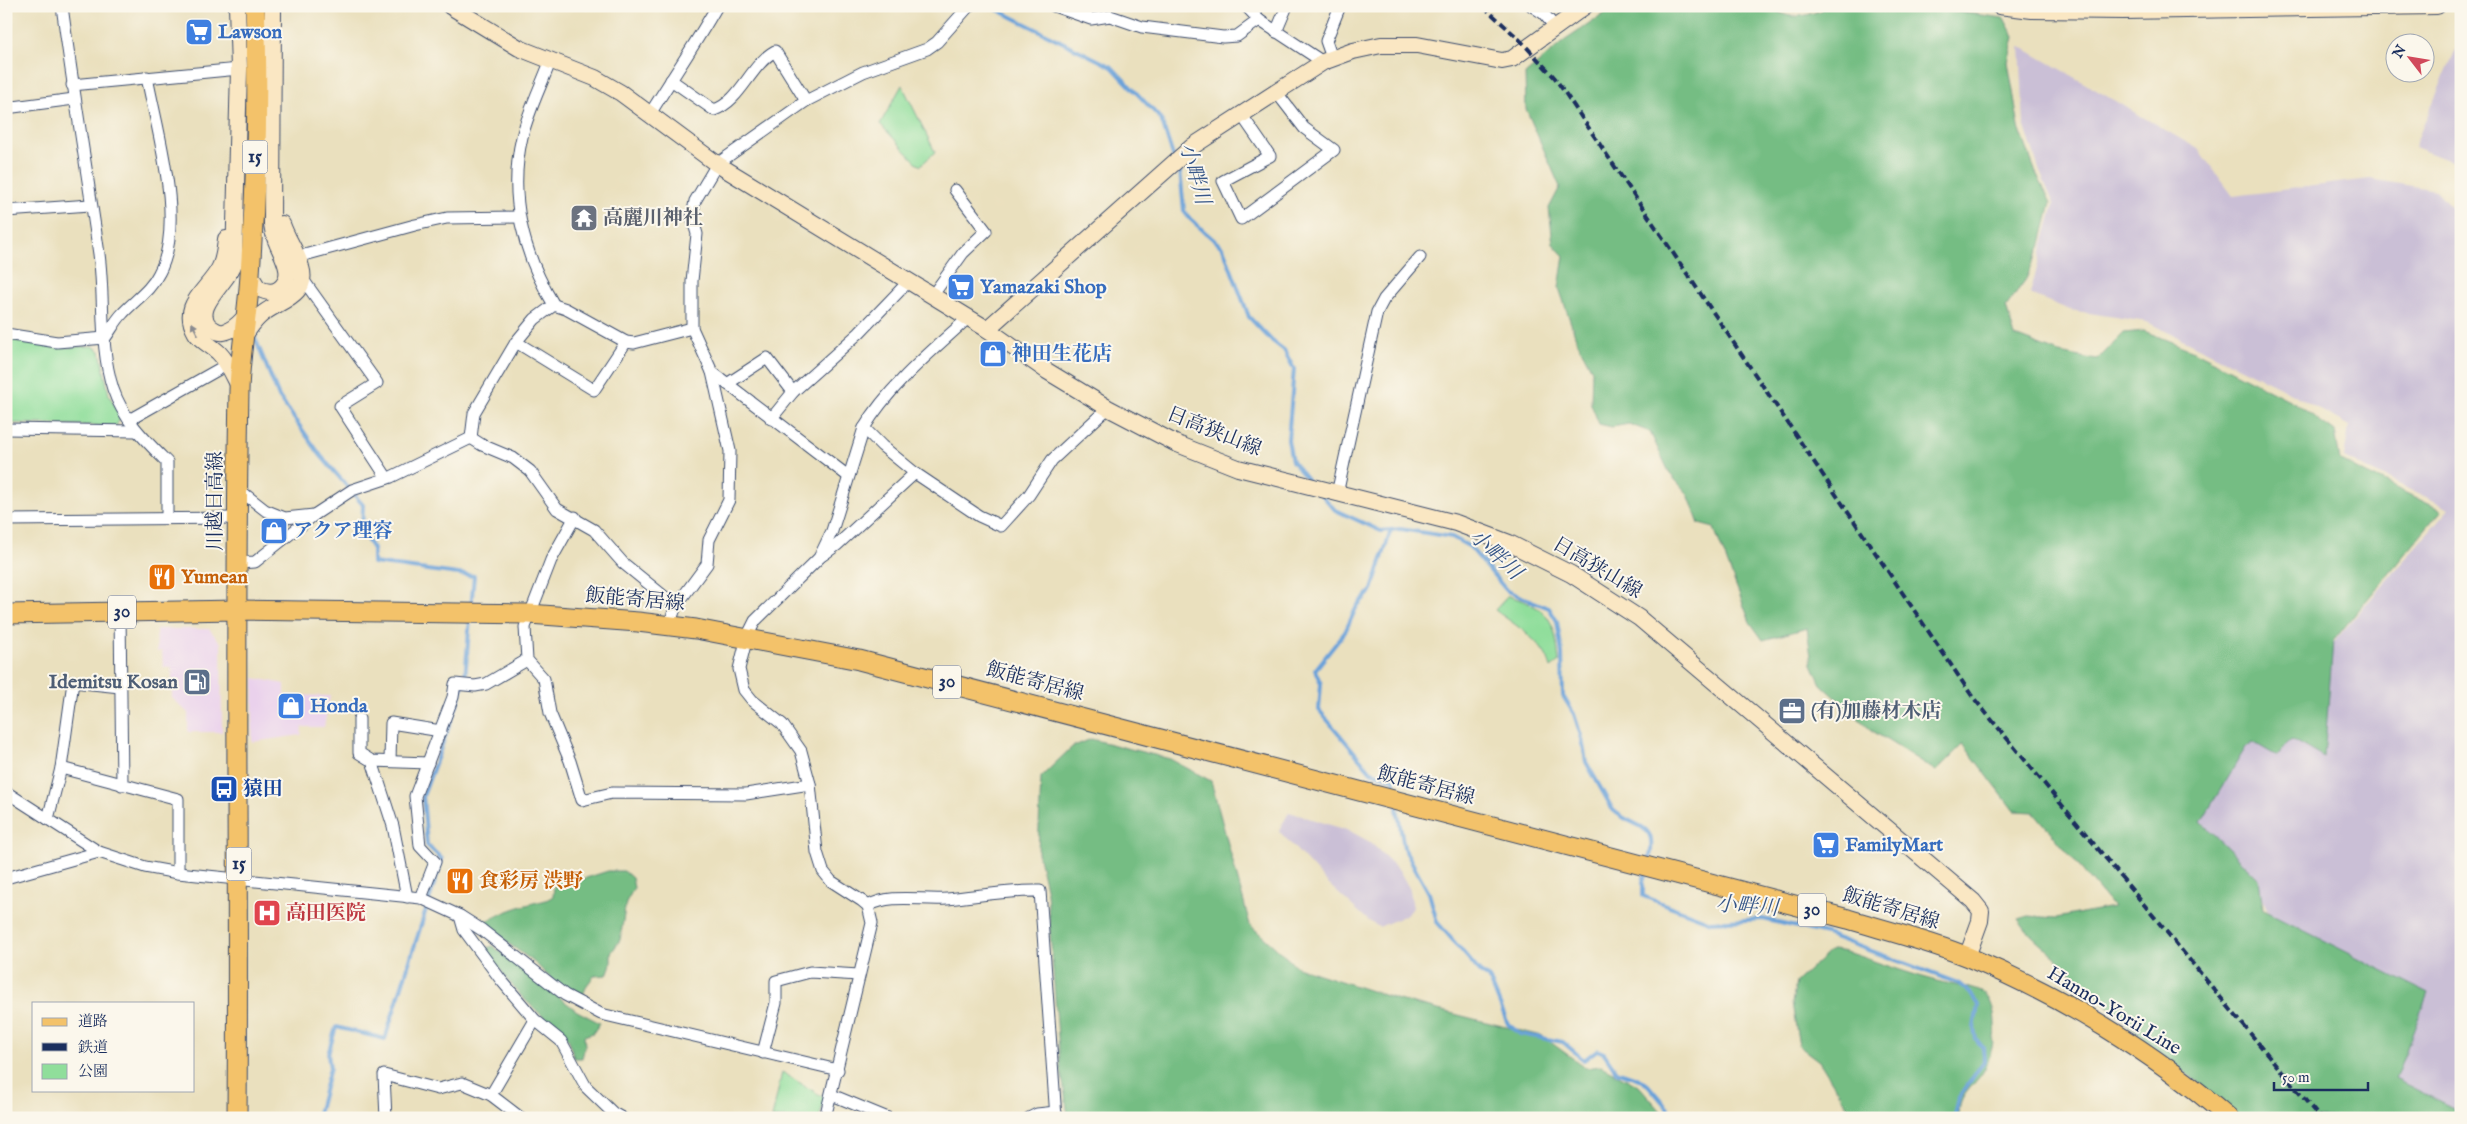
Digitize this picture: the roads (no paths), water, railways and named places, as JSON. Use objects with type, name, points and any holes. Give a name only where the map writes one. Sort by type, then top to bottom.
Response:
[{"type":"main road","points":[[237,6],[239,68],[238,160],[234,263],[228,278],[209,300],[204,309],[204,317],[208,325],[216,331],[223,332],[236,327],[246,316]]},
{"type":"main road","name":"川越日高線","points":[[237,1118],[239,880],[237,488],[239,386],[250,276],[256,39],[255,6]]},
{"type":"main road","points":[[250,276],[258,288],[270,292],[277,290],[287,279],[287,269],[276,241],[272,224],[273,6]]},
{"type":"main road","name":"日高狭山線","points":[[450,6],[519,48],[550,62],[595,78],[621,93],[718,164],[987,329],[1047,370],[1108,408],[1203,454],[1238,468],[1303,486],[1456,523],[1509,543],[1571,574],[1639,618],[1973,901],[1981,911],[1980,921],[1967,957]]},
{"type":"main road","points":[[987,329],[1182,156],[1241,114],[1327,60],[1381,45],[1417,45],[1502,61],[1512,59],[1585,6]]},
{"type":"main road","points":[[1999,6],[2123,11],[2437,6]]},
{"type":"main road","points":[[238,160],[224,258],[215,276],[193,303],[190,314],[192,325],[197,335],[218,352],[228,364],[239,386]]},
{"type":"main road","points":[[243,338],[260,316],[293,296],[302,278],[302,268],[287,239],[272,198]]},
{"type":"main road","name":"飯能寄居線","points":[[6,614],[237,610],[529,614],[668,625],[747,637],[859,660],[973,688],[1848,919],[1967,957]]},
{"type":"main road","name":"Hanno-Yorii Line","points":[[1967,957],[2044,993],[2097,1024],[2196,1089],[2229,1118]]},
{"type":"street","points":[[62,6],[72,86],[99,256],[105,338],[104,355],[113,390],[128,420],[136,431],[167,462],[167,517]]},
{"type":"street","points":[[650,114],[670,80],[697,42],[717,6]]},
{"type":"street","points":[[668,625],[676,606],[707,564],[709,540],[729,500],[730,451],[712,372],[692,328],[692,281],[696,234],[692,218],[695,201],[718,164],[806,102],[863,72],[927,49],[937,42],[969,6]]},
{"type":"street","points":[[1054,6],[1091,19],[1105,12],[1110,16],[1142,27],[1224,37],[1237,36],[1259,20]]},
{"type":"street","points":[[1246,6],[1259,20],[1276,32],[1327,60]]},
{"type":"street","points":[[1276,32],[1287,6]]},
{"type":"street","points":[[1327,60],[1326,41],[1340,6]]},
{"type":"street","points":[[1532,6],[1543,13],[1556,28]]},
{"type":"street","points":[[670,80],[714,110],[725,107],[765,57],[775,52],[806,102]]},
{"type":"street","points":[[550,62],[522,135],[515,173],[519,217],[539,281],[554,305],[566,309],[626,342],[634,343],[692,328]]},
{"type":"street","points":[[72,86],[239,68]]},
{"type":"street","points":[[6,334],[57,342],[105,338],[123,314],[142,296],[158,276],[168,252],[171,220],[168,192],[147,77]]},
{"type":"street","points":[[1241,114],[1270,156],[1223,181],[1241,219],[1334,150],[1304,128],[1277,93]]},
{"type":"street","points":[[6,108],[74,99]]},
{"type":"street","points":[[932,296],[963,253],[986,231],[955,190]]},
{"type":"street","points":[[6,211],[90,205]]},
{"type":"street","points":[[297,258],[447,218],[519,217]]},
{"type":"street","points":[[1332,493],[1377,312],[1384,299],[1420,257]]},
{"type":"street","points":[[302,278],[377,383],[340,406],[387,478]]},
{"type":"street","points":[[771,419],[793,392],[859,333],[909,281]]},
{"type":"street","points":[[471,438],[474,412],[516,342],[536,319],[554,305]]},
{"type":"street","points":[[819,558],[832,531],[864,428],[874,413],[916,365],[968,318]]},
{"type":"street","points":[[516,342],[594,390],[626,342]]},
{"type":"street","points":[[727,384],[767,358],[793,392]]},
{"type":"street","points":[[128,420],[228,364]]},
{"type":"street","points":[[712,372],[848,476]]},
{"type":"street","points":[[864,428],[882,446],[915,473],[979,516],[1001,526],[1029,496],[1052,460],[1108,408]]},
{"type":"street","points":[[6,429],[136,431]]},
{"type":"street","points":[[237,563],[255,562],[314,515],[352,490],[387,478],[471,438]]},
{"type":"street","points":[[471,438],[482,445],[513,458],[530,471],[557,509],[575,517],[594,530],[623,563],[676,606]]},
{"type":"street","points":[[825,1118],[832,1096],[872,923],[868,906],[832,881],[823,872],[817,852],[810,784],[801,751],[782,724],[752,700],[744,690],[739,669],[747,637],[755,621],[819,558],[837,545],[915,473]]},
{"type":"street","points":[[237,488],[265,510],[285,518],[314,515]]},
{"type":"street","points":[[6,520],[167,517],[237,518]]},
{"type":"street","points":[[575,517],[551,560],[525,626],[527,660],[544,679],[550,713],[570,761],[582,800],[612,793],[746,794],[810,784]]},
{"type":"street","points":[[120,612],[122,785]]},
{"type":"street","points":[[421,898],[435,862],[420,846],[415,796],[453,697],[460,685],[475,686],[486,684],[527,660]]},
{"type":"street","points":[[48,819],[61,768],[73,682],[120,687]]},
{"type":"street","points":[[359,719],[359,754],[372,761],[428,763]]},
{"type":"street","points":[[390,761],[391,723],[441,731]]},
{"type":"street","points":[[372,761],[393,826],[408,897]]},
{"type":"street","points":[[61,768],[178,799],[178,873]]},
{"type":"street","points":[[6,792],[99,852],[145,868],[239,880],[421,898],[460,916],[482,930],[586,1008],[601,1014],[838,1070]]},
{"type":"street","points":[[6,878],[99,852]]},
{"type":"street","points":[[868,906],[879,900],[892,898],[946,899],[1023,890],[1040,891],[1056,1115],[1037,1114],[1029,1118]]},
{"type":"street","points":[[460,916],[464,930],[501,980],[535,1020],[561,1041],[586,1086],[613,1113],[622,1118]]},
{"type":"street","points":[[762,1053],[776,1003],[776,981],[810,972],[859,975]]},
{"type":"street","points":[[491,1095],[535,1020]]},
{"type":"street","points":[[386,1118],[384,1075],[438,1089],[462,1084],[491,1095],[521,1118]]},
{"type":"street","points":[[832,1096],[888,1118]]},
{"type":"waterway","name":"小畔川","points":[[990,6],[1112,67],[1161,119],[1174,159]]},
{"type":"waterway","name":"小畔川","points":[[1177,165],[1180,170],[1184,211],[1189,218],[1223,248],[1249,317],[1271,340],[1284,350],[1294,369],[1288,440],[1292,461],[1307,479]]},
{"type":"waterway","points":[[255,338],[279,397],[321,456],[363,505],[362,532],[373,549],[373,563],[474,576],[471,608]]},
{"type":"waterway","name":"小畔川","points":[[1322,495],[1335,510],[1381,531],[1400,529],[1452,537],[1470,547],[1507,591],[1549,608],[1557,621],[1562,653],[1563,696],[1574,714],[1582,739],[1586,762],[1613,810],[1648,832],[1651,839],[1649,861]]},
{"type":"waterway","points":[[1391,530],[1372,590],[1357,606],[1345,632],[1315,670],[1321,684],[1319,710],[1371,772],[1394,779],[1396,796]]},
{"type":"waterway","points":[[317,1118],[330,1068],[328,1054],[336,1027],[385,1039],[442,859],[427,845],[423,796],[465,678],[470,618]]},
{"type":"waterway","points":[[1397,808],[1404,848],[1429,893],[1437,922],[1480,972],[1489,978],[1508,1024],[1520,1034],[1563,1042],[1584,1060],[1597,1050],[1604,1053],[1616,1071],[1637,1078],[1648,1085],[1676,1118]]},
{"type":"waterway","name":"小畔川","points":[[1646,870],[1643,882],[1643,896],[1711,922],[1763,919],[1826,934],[1958,983],[1970,993],[1978,1005],[1974,1028],[1976,1039],[1983,1048],[1984,1061],[1959,1098],[1954,1118]]},
{"type":"railway","points":[[1483,6],[1520,40],[1555,78],[1972,696],[2320,1118]]},
{"type":"place","name":"Lawson","points":[[199,32]]},
{"type":"place","name":"高麗川神社","points":[[584,218]]},
{"type":"place","name":"Yamazaki Shop","points":[[961,287]]},
{"type":"place","name":"神田生花店","points":[[993,354]]},
{"type":"place","name":"アクア理容","points":[[274,531]]},
{"type":"place","name":"Yumean","points":[[162,577]]},
{"type":"place","name":"Idemitsu Kosan","points":[[197,682]]},
{"type":"place","name":"Honda","points":[[291,706]]},
{"type":"place","name":"(有)加藤材木店","points":[[1792,711]]},
{"type":"place","name":"猿田","points":[[224,789]]},
{"type":"place","name":"FamilyMart","points":[[1826,845]]},
{"type":"place","name":"食彩房 渋野","points":[[460,881]]},
{"type":"place","name":"高田医院","points":[[267,913]]}]
